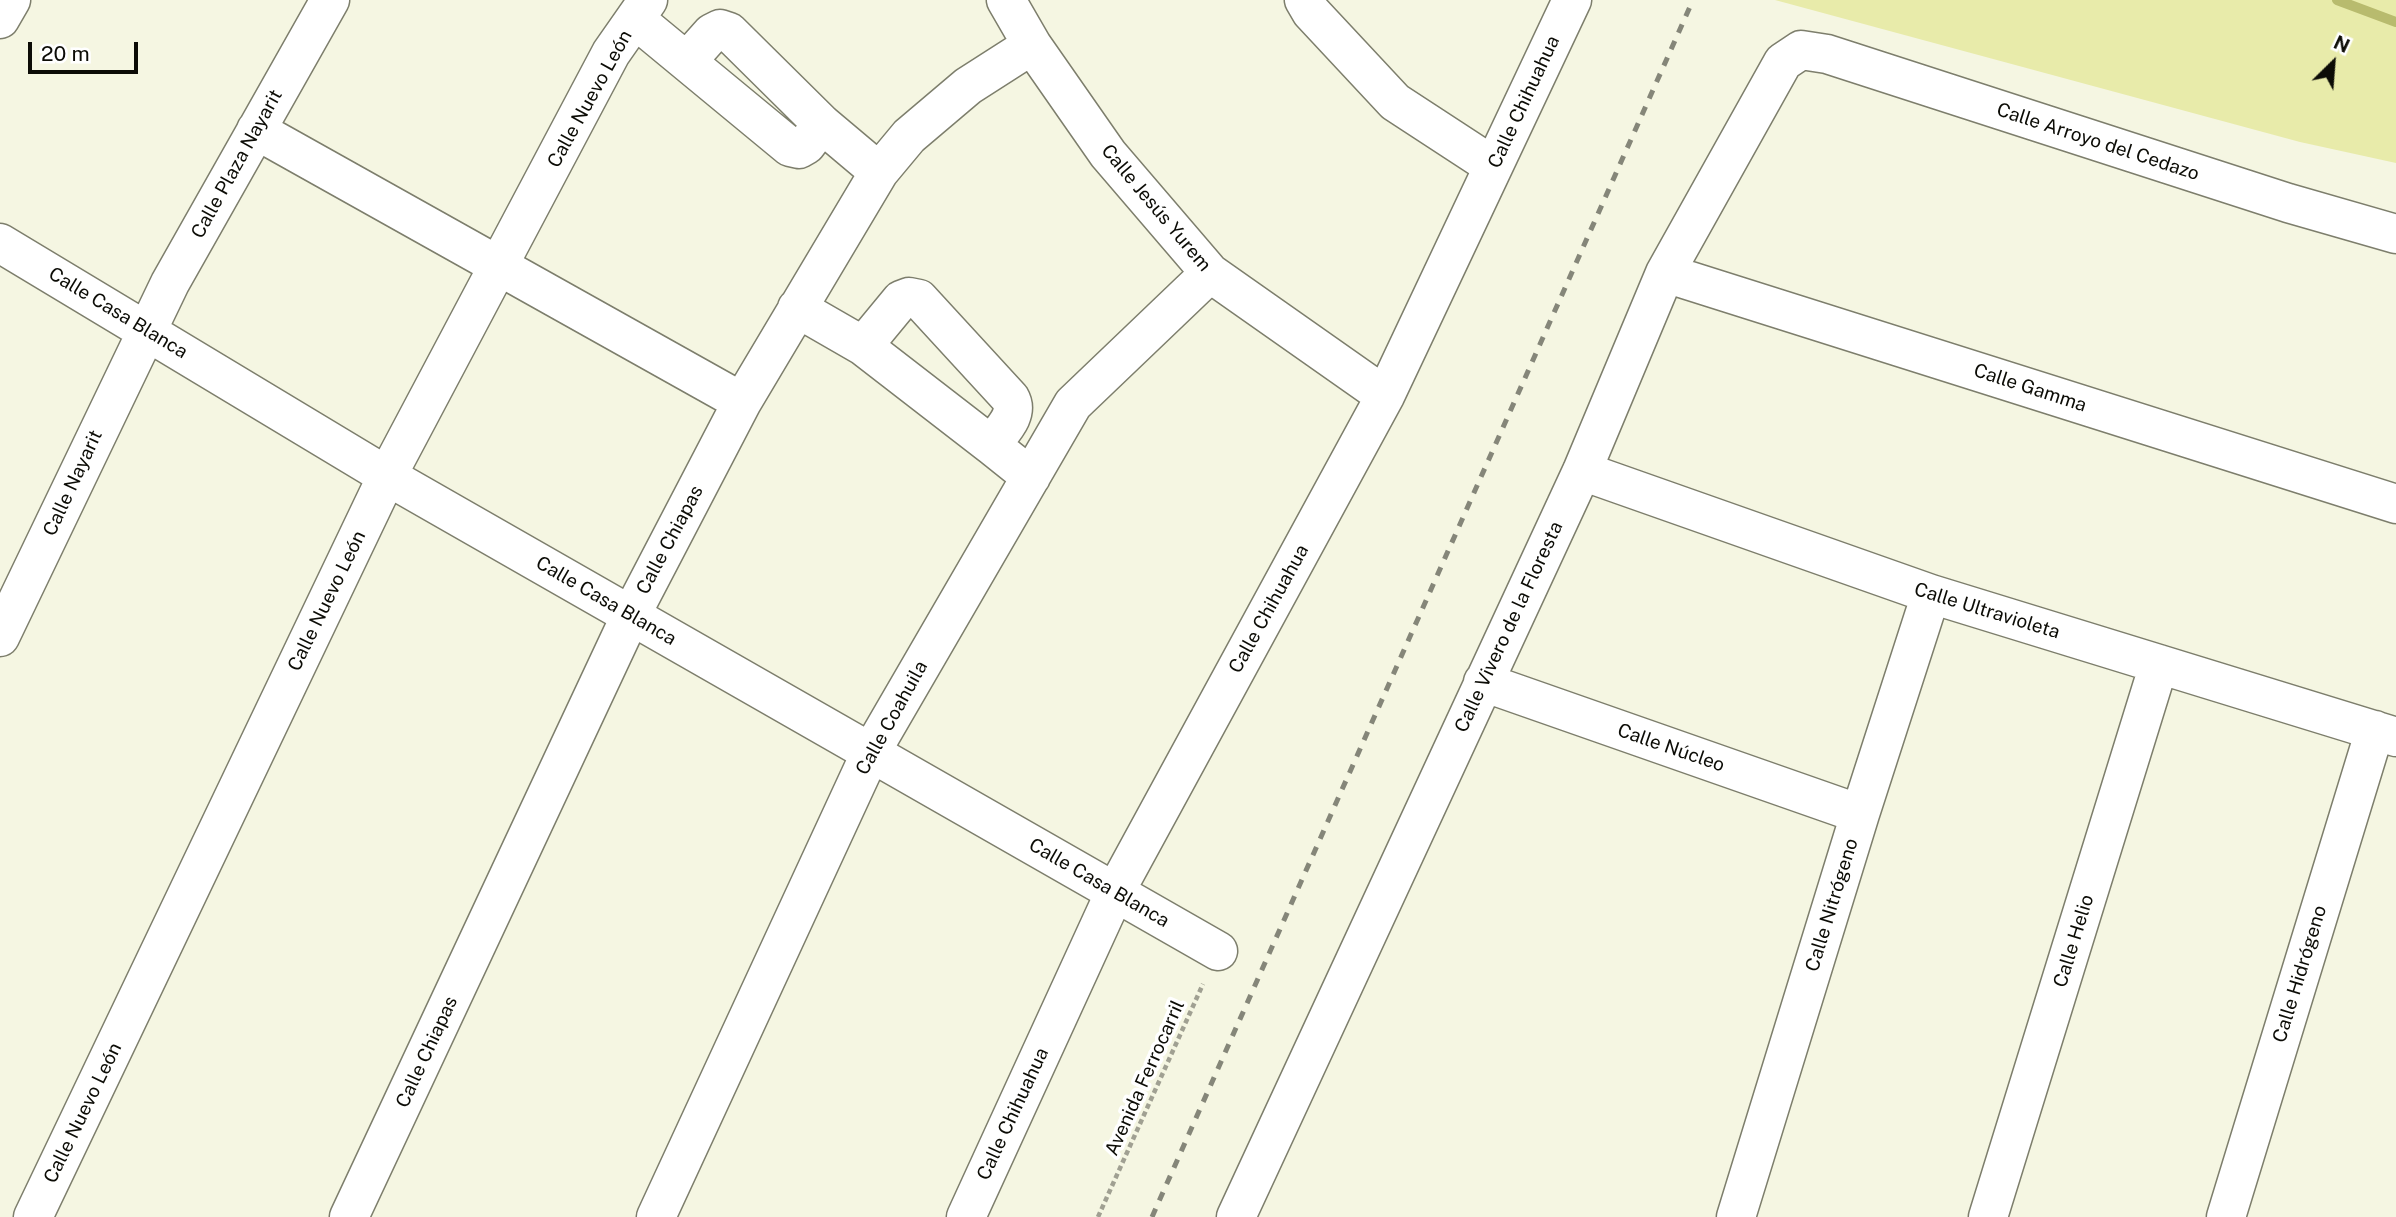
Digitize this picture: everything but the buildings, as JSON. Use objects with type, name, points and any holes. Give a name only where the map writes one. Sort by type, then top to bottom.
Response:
[{"type":"street","points":[[0,19],[11,0]]},
{"type":"street","name":"Calle Plaza Nayarit","points":[[147,330],[170,283],[330,0]]},
{"type":"street","name":"Calle Jesús Yurem","points":[[1006,0],[1032,45],[1108,154],[1210,273],[1385,396]]},
{"type":"street","points":[[1304,0],[1311,12],[1395,102],[1493,166]]},
{"type":"street","name":"Calle Chihuahua","points":[[965,1217],[1115,892],[1385,396],[1572,0]]},
{"type":"street","points":[[641,10],[687,61],[790,147],[799,149],[806,145],[822,124],[879,172]]},
{"type":"street","name":"Calle Nuevo León","points":[[33,1217],[387,476],[611,53],[641,10]]},
{"type":"street","name":"Calle Chiapas","points":[[349,1217],[631,615],[742,402],[879,172],[909,136],[958,94],[1032,45]]},
{"type":"street","name":"Calle Arroyo del Cedazo","points":[[1801,50],[1827,54],[2288,204],[2396,234]]},
{"type":"street","name":"Calle Vivero de la Floresta","points":[[1236,1217],[1582,471],[1665,273],[1783,62],[1801,50]]},
{"type":"street","points":[[256,130],[742,402]]},
{"type":"street","name":"Calle Casa Blanca","points":[[0,243],[387,476],[1218,951]]},
{"type":"street","name":"Calle Coahuila","points":[[656,1217],[871,752],[1073,404],[1210,273]]},
{"type":"street","name":"Calle Gamma","points":[[1665,273],[2396,504]]},
{"type":"street","points":[[863,346],[901,300],[909,296],[919,299],[1014,406],[1013,415],[991,445]]},
{"type":"street","points":[[797,308],[863,346],[1031,477]]},
{"type":"street","name":"Calle Nayarit","points":[[0,637],[147,330]]},
{"type":"street","name":"Calle Ultravioleta","points":[[1582,471],[1931,594],[2385,734]]},
{"type":"street","name":"Calle Nitrógeno","points":[[1736,1217],[1931,594]]},
{"type":"street","name":"Calle Helio","points":[[1988,1217],[2159,664]]},
{"type":"street","name":"Calle Núcleo","points":[[1483,682],[1860,814]]},
{"type":"street","name":"Calle Hidrógeno","points":[[2226,1217],[2385,734]]},
{"type":"path","name":"Avenida Ferrocarril","points":[[1098,1217],[1218,951]]},
{"type":"green space","points":[[1775,0],[2396,0],[2396,163],[2300,142]]},
{"type":"waterway","points":[[2337,0],[2396,22]]},
{"type":"railway","points":[[1152,1217],[1693,0]]}]
